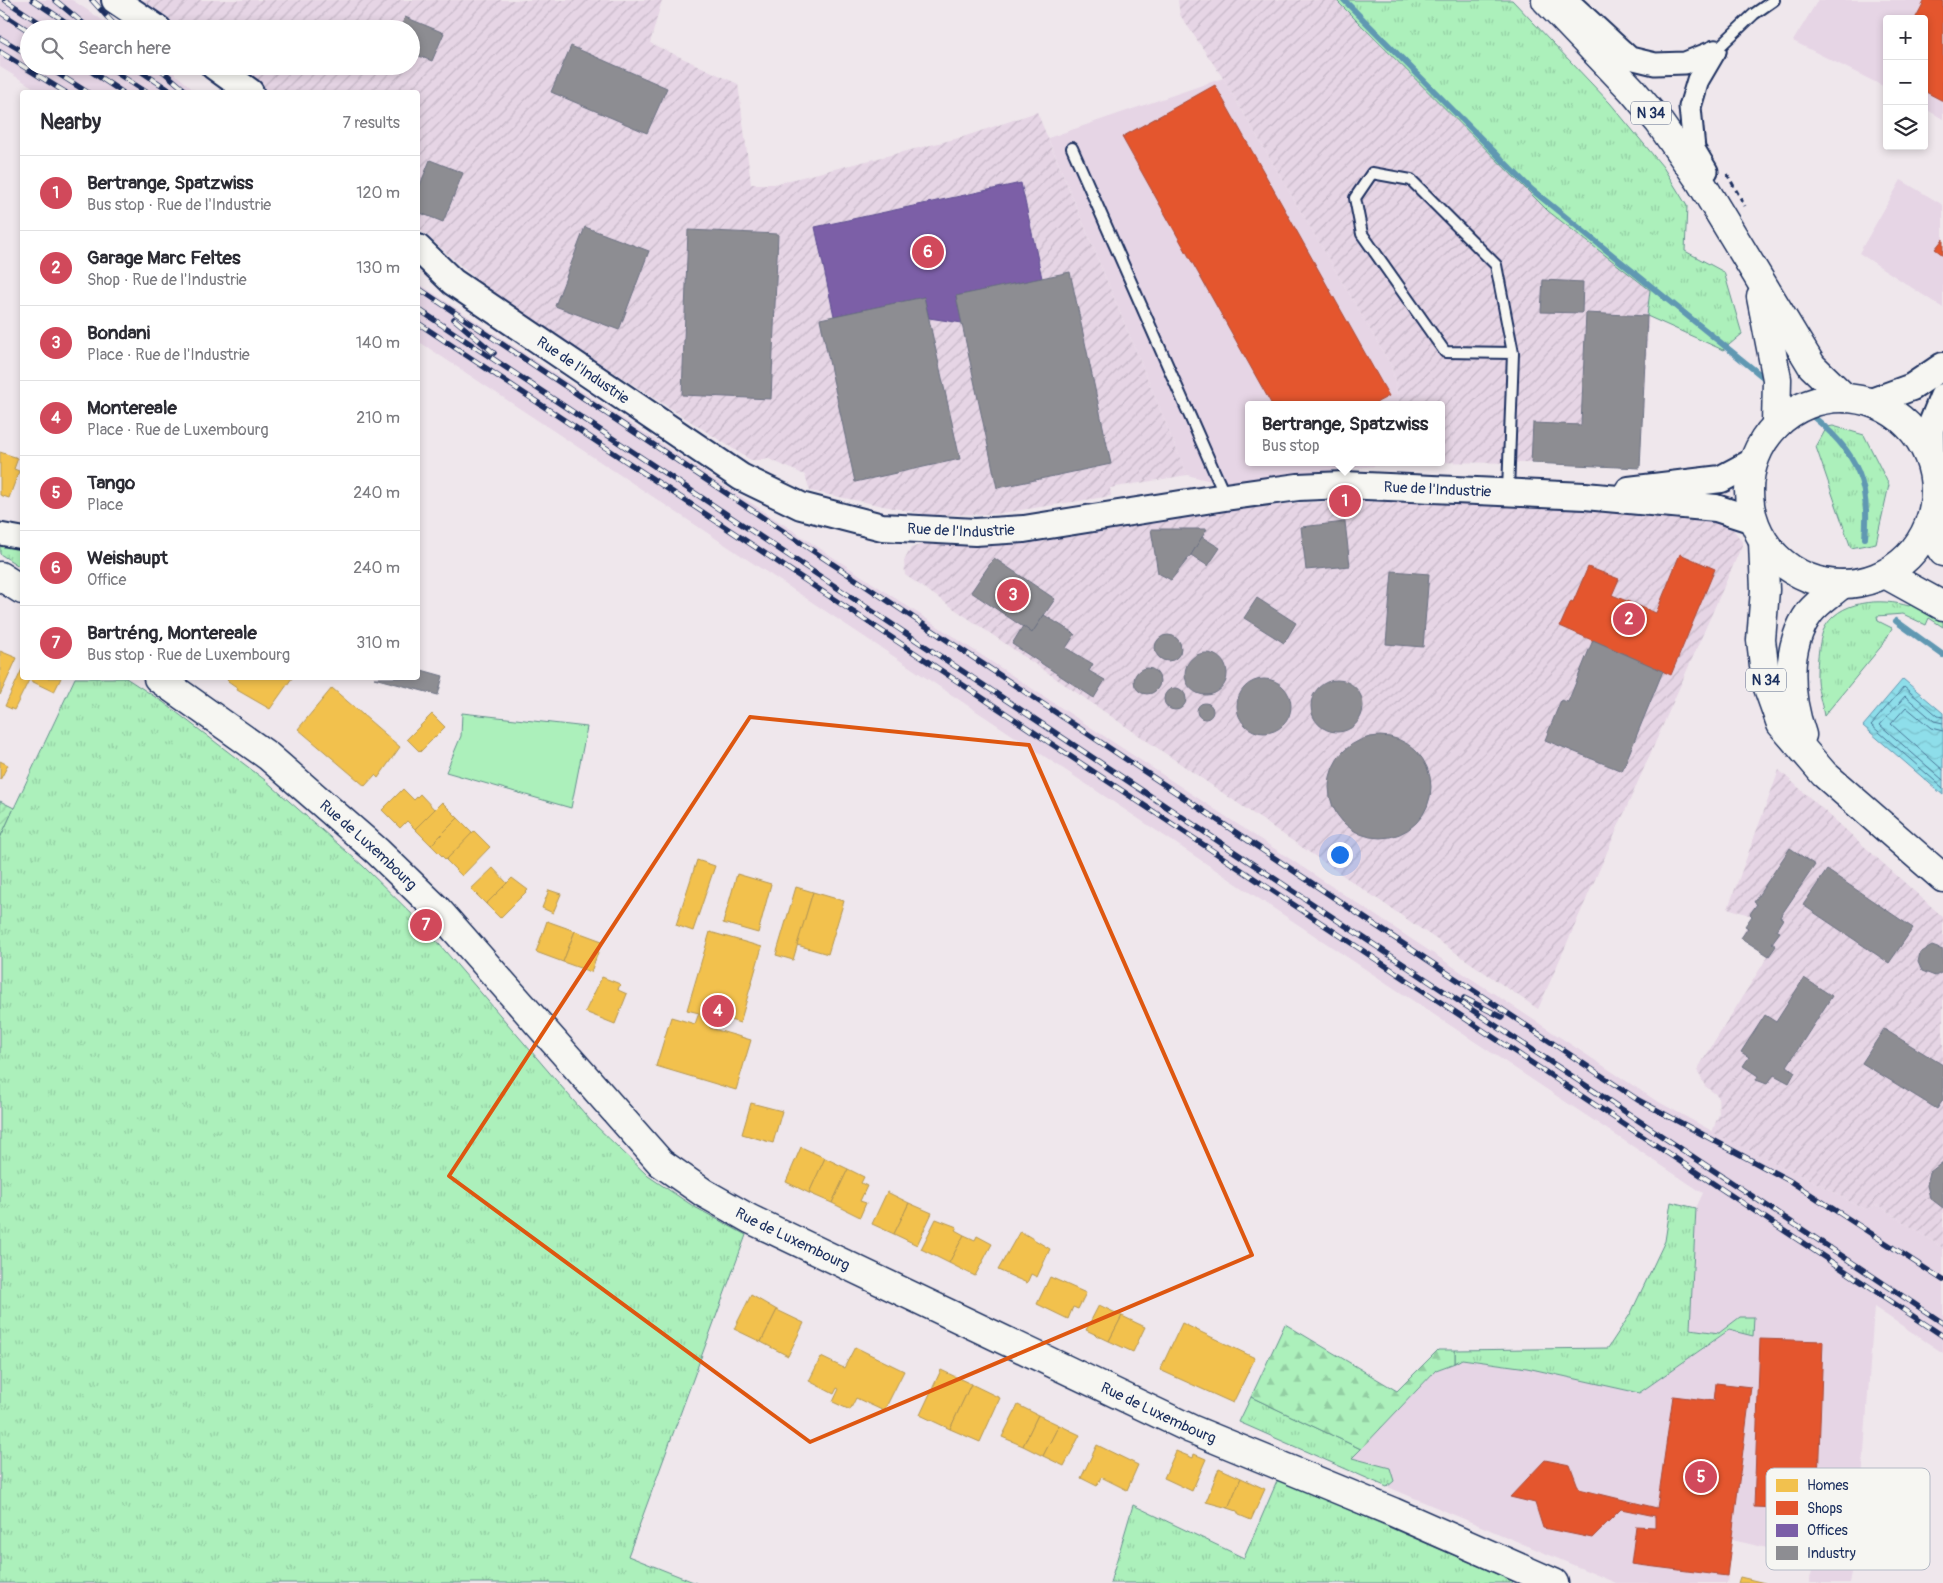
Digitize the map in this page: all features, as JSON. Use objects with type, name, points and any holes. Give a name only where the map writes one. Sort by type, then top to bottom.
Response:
[{"type":"main road","name":"N 34","points":[[1546,0],[1632,90],[1659,122],[1700,180],[1812,366],[1858,400],[1897,416],[1918,436],[1931,462],[1936,491],[1931,520],[1920,542],[1905,560],[1885,574],[1864,582],[1842,584],[1819,582],[1798,574],[1779,560],[1758,531]]},
{"type":"main road","name":"N 34","points":[[1755,274],[1777,379],[1776,425]]},
{"type":"main road","name":"N 34","points":[[1858,400],[1818,401],[1795,410],[1776,425],[1762,442],[1753,462],[1748,491],[1758,531],[1765,590],[1761,640],[1766,682],[1781,724],[1824,774],[1940,871]]},
{"type":"main road","points":[[1931,520],[1938,543],[1943,552]]},
{"type":"main road","points":[[1885,574],[1943,606]]},
{"type":"main road","points":[[0,576],[20,589]]},
{"type":"main road","name":"N 34","points":[[1810,758],[1796,717],[1790,680],[1796,640],[1810,612],[1842,584]]},
{"type":"main road","name":"Rue de Luxembourg","points":[[169,681],[268,756],[378,851],[437,909],[662,1163],[704,1193],[759,1224],[1191,1429],[1393,1512],[1554,1583]]},
{"type":"street","points":[[115,0],[145,20]]},
{"type":"street","points":[[1566,0],[1630,58],[1654,64],[1685,63],[1715,51]]},
{"type":"street","points":[[1715,51],[1698,80],[1690,107],[1694,149],[1729,207],[1737,242]]},
{"type":"street","points":[[226,75],[247,90]]},
{"type":"street","name":"Rue de l'Industrie","points":[[420,250],[453,282],[586,374],[741,477],[801,506],[882,527],[975,532],[1024,529],[1225,497],[1298,487],[1344,485],[1508,491],[1716,508],[1758,531]]},
{"type":"street","points":[[1858,400],[1912,387],[1943,366]]},
{"type":"street","points":[[1931,462],[1930,430],[1943,397]]},
{"type":"street","name":"Rue de l'Industrie","points":[[1585,496],[1720,479],[1753,462]]},
{"type":"street","points":[[0,534],[20,538]]},
{"type":"lane","points":[[1715,51],[1754,14],[1774,0]]},
{"type":"lane","points":[[1072,148],[1225,497]]},
{"type":"lane","points":[[1508,491],[1513,353],[1496,264],[1411,180],[1372,173],[1355,198],[1362,234],[1445,352],[1513,353]]},
{"type":"highlighted area","points":[[750,717],[1029,745],[1252,1255],[810,1442],[449,1176]]},
{"type":"shaded area","points":[[0,0],[72,0],[102,20],[20,20],[20,75],[176,75],[194,90],[38,90],[0,67]]},
{"type":"shaded area","points":[[139,0],[662,0],[650,43],[738,84],[751,184],[774,184],[963,137],[1037,112],[1187,475],[1110,488],[1111,496],[996,514],[928,515],[810,491],[805,475],[769,459],[752,461],[494,295],[420,230],[420,90],[263,90],[242,75],[420,75],[420,20],[167,20]]},
{"type":"shaded area","points":[[1178,0],[1336,0],[1548,211],[1650,290],[1640,468],[1531,463],[1445,462],[1445,401],[1399,401],[1392,367],[1223,78],[1180,15]]},
{"type":"shaded area","points":[[1818,0],[1943,0],[1943,119],[1928,110],[1928,15],[1883,15],[1883,86],[1793,41]]},
{"type":"shaded area","points":[[1223,78],[1392,367],[1399,401],[1245,401],[1245,466],[1375,466],[1219,483],[1187,475],[1048,138]]},
{"type":"shaded area","points":[[1901,180],[1943,205],[1943,308],[1859,253]]},
{"type":"shaded area","points":[[420,284],[1655,1100],[1712,1131],[1819,1184],[1863,1209],[1878,1205],[1943,1248],[1943,1353],[1874,1307],[1863,1468],[1766,1468],[1766,1548],[1732,1540],[1727,1583],[1616,1583],[1388,1487],[1394,1481],[1352,1458],[1436,1370],[1461,1359],[1527,1368],[1639,1393],[1730,1330],[1740,1317],[1719,1333],[1690,1330],[1696,1208],[1703,1193],[420,342]]},
{"type":"shaded area","points":[[1361,501],[1628,511],[1720,522],[1733,529],[1743,543],[1538,1009],[905,575],[904,561],[911,548],[929,542],[1024,541],[1218,512],[1296,503]]},
{"type":"shaded area","points":[[1779,770],[1943,917],[1943,1248],[1878,1205],[1863,1209],[1819,1184],[1712,1132],[1719,1114],[1718,1096],[1705,1086],[1697,1070],[1768,956],[1741,938],[1752,916],[1728,908]]},
{"type":"shaded area","points":[[1812,1570],[1852,1570],[1850,1583],[1809,1583]]},
{"type":"green space","points":[[1336,0],[1512,0],[1610,103],[1663,167],[1687,206],[1685,251],[1724,272],[1742,334],[1723,350],[1647,316],[1650,290],[1548,211]]},
{"type":"green space","points":[[1833,426],[1864,435],[1889,485],[1876,543],[1851,548],[1816,447],[1827,427]]},
{"type":"green space","points":[[0,542],[20,546],[20,567],[0,554]]},
{"type":"green space","points":[[1916,600],[1943,615],[1943,627],[1929,618],[1926,625],[1903,614],[1877,616],[1878,621],[1892,628],[1884,643],[1824,716],[1817,684],[1817,664],[1823,631],[1830,620],[1839,612],[1861,604],[1886,602],[1909,606]]},
{"type":"green space","points":[[74,680],[129,680],[163,702],[265,780],[363,866],[421,923],[591,1121],[648,1176],[693,1206],[746,1235],[628,1556],[696,1583],[0,1583],[0,838]]},
{"type":"green space","points":[[462,713],[587,727],[571,808],[446,772],[461,736]]},
{"type":"green space","points":[[0,801],[14,808],[0,838]]},
{"type":"green space","points":[[1671,1202],[1696,1208],[1690,1329],[1719,1333],[1740,1317],[1754,1317],[1753,1336],[1729,1330],[1639,1393],[1527,1368],[1462,1359],[1455,1363],[1455,1350],[1608,1348],[1631,1313],[1665,1241]]},
{"type":"green space","points":[[1285,1324],[1397,1391],[1438,1350],[1455,1350],[1455,1363],[1436,1370],[1361,1449],[1251,1397]]},
{"type":"green space","points":[[1251,1397],[1361,1449],[1352,1458],[1390,1468],[1394,1481],[1387,1487],[1239,1422]]},
{"type":"green space","points":[[1278,1479],[1513,1581],[1512,1583],[1110,1583],[1133,1505],[1244,1558]]},
{"type":"water","points":[[1903,679],[1943,713],[1943,795],[1863,726]]},
{"type":"building: Homes","points":[[0,452],[18,458],[14,469],[19,471],[9,498],[0,495]]},
{"type":"building: Homes","points":[[0,651],[17,658],[0,695]]},
{"type":"building: Homes","points":[[20,673],[20,680],[29,680],[14,710],[5,706]]},
{"type":"building: Homes","points":[[29,680],[60,680],[54,692]]},
{"type":"building: Homes","points":[[291,680],[270,709],[237,690],[238,688],[228,681]]},
{"type":"building: Homes","points":[[332,688],[400,747],[378,778],[375,775],[365,786],[298,729]]},
{"type":"building: Homes","points":[[432,714],[445,727],[420,752],[407,739]]},
{"type":"building: Homes","points":[[0,761],[8,765],[0,780]]},
{"type":"building: Homes","points":[[403,789],[414,800],[420,794],[435,810],[415,829],[407,821],[400,828],[382,810]]},
{"type":"building: Homes","points":[[442,802],[458,818],[431,845],[415,829]]},
{"type":"building: Homes","points":[[458,818],[473,833],[446,860],[431,845]]},
{"type":"building: Homes","points":[[474,831],[490,847],[462,876],[446,860]]},
{"type":"building: Homes","points":[[697,860],[715,866],[693,931],[676,925]]},
{"type":"building: Homes","points":[[493,868],[507,883],[486,904],[471,889]]},
{"type":"building: Homes","points":[[737,874],[771,884],[758,933],[723,923]]},
{"type":"building: Homes","points":[[512,878],[528,890],[500,918],[486,904]]},
{"type":"building: Homes","points":[[796,887],[813,892],[793,960],[776,955]]},
{"type":"building: Homes","points":[[549,890],[561,894],[553,913],[542,908]]},
{"type":"building: Homes","points":[[813,892],[844,901],[828,954],[797,945]]},
{"type":"building: Homes","points":[[547,921],[575,931],[563,962],[536,952]]},
{"type":"building: Homes","points":[[575,931],[602,941],[591,972],[563,962]]},
{"type":"building: Homes","points":[[710,932],[762,947],[740,1023],[714,1015],[710,1028],[751,1040],[736,1090],[656,1066],[671,1017],[695,1024],[699,1013],[687,1010]]},
{"type":"building: Homes","points":[[602,977],[620,984],[618,990],[627,994],[615,1024],[585,1012]]},
{"type":"building: Homes","points":[[751,1103],[782,1111],[773,1143],[742,1134]]},
{"type":"building: Homes","points":[[801,1147],[825,1158],[809,1193],[786,1182]]},
{"type":"building: Homes","points":[[825,1158],[848,1169],[832,1203],[809,1193]]},
{"type":"building: Homes","points":[[848,1169],[864,1177],[861,1183],[867,1186],[860,1201],[866,1203],[860,1217],[832,1203]]},
{"type":"building: Homes","points":[[887,1192],[909,1203],[894,1234],[872,1224]]},
{"type":"building: Homes","points":[[909,1203],[932,1213],[917,1245],[894,1234]]},
{"type":"building: Homes","points":[[936,1219],[957,1227],[955,1230],[964,1235],[949,1263],[921,1249]]},
{"type":"building: Homes","points":[[1020,1231],[1050,1249],[1037,1277],[1031,1274],[1027,1283],[998,1270]]},
{"type":"building: Homes","points":[[964,1235],[975,1240],[977,1236],[992,1244],[975,1276],[949,1263]]},
{"type":"building: Homes","points":[[1050,1277],[1086,1293],[1078,1309],[1073,1307],[1068,1319],[1037,1304]]},
{"type":"building: Homes","points":[[751,1295],[777,1310],[761,1342],[734,1329]]},
{"type":"building: Homes","points":[[1099,1305],[1122,1316],[1109,1341],[1086,1330]]},
{"type":"building: Homes","points":[[777,1310],[804,1323],[788,1356],[761,1342]]},
{"type":"building: Homes","points":[[1122,1316],[1145,1327],[1133,1352],[1109,1341]]},
{"type":"building: Homes","points":[[1182,1323],[1255,1358],[1233,1403],[1160,1370]]},
{"type":"building: Homes","points":[[855,1347],[904,1371],[884,1411],[856,1398],[850,1410],[833,1402],[839,1389],[837,1388],[834,1394],[809,1381],[821,1357],[844,1368]]},
{"type":"building: Homes","points":[[941,1370],[971,1384],[950,1429],[920,1415]]},
{"type":"building: Homes","points":[[971,1384],[1000,1398],[980,1442],[950,1429]]},
{"type":"building: Homes","points":[[1018,1405],[1038,1415],[1023,1446],[1002,1437]]},
{"type":"building: Homes","points":[[1038,1415],[1059,1425],[1043,1456],[1023,1446]]},
{"type":"building: Homes","points":[[1059,1425],[1080,1435],[1064,1466],[1043,1456]]},
{"type":"building: Homes","points":[[1097,1445],[1138,1465],[1127,1490],[1101,1477],[1097,1486],[1081,1478]]},
{"type":"building: Homes","points":[[1176,1451],[1193,1458],[1194,1454],[1206,1459],[1192,1491],[1164,1478]]},
{"type":"building: Homes","points":[[1219,1468],[1241,1478],[1228,1508],[1206,1502]]},
{"type":"building: Homes","points":[[1241,1478],[1265,1489],[1251,1520],[1239,1515],[1237,1511],[1228,1508]]},
{"type":"building: Homes","points":[[1740,1577],[1765,1583],[1738,1583]]},
{"type":"building: Shops","points":[[1925,0],[1943,0],[1943,101],[1928,93],[1928,15],[1917,15]]},
{"type":"building: Shops","points":[[1215,85],[1389,396],[1380,401],[1270,401],[1122,137]]},
{"type":"building: Shops","points":[[1943,239],[1943,255],[1935,249]]},
{"type":"building: Shops","points":[[1680,554],[1715,569],[1671,675],[1560,626],[1588,567],[1619,579],[1612,595],[1656,613]]},
{"type":"building: Shops","points":[[1760,1339],[1823,1341],[1818,1468],[1766,1468],[1766,1508],[1754,1507]]},
{"type":"building: Shops","points":[[1716,1383],[1751,1387],[1727,1576],[1631,1564],[1636,1526],[1655,1527],[1655,1516],[1621,1509],[1592,1538],[1543,1528],[1535,1503],[1510,1497],[1545,1460],[1570,1465],[1579,1489],[1657,1508],[1673,1396],[1714,1401]]},
{"type":"building: Offices","points":[[1021,183],[1042,278],[956,296],[962,323],[929,318],[924,297],[834,316],[815,227]]},
{"type":"building: Industry","points":[[420,23],[444,33],[432,61],[420,56]]},
{"type":"building: Industry","points":[[571,46],[667,88],[647,133],[551,92]]},
{"type":"building: Industry","points":[[430,160],[463,173],[443,222],[420,213],[420,185]]},
{"type":"building: Industry","points":[[585,227],[649,251],[619,330],[555,306]]},
{"type":"building: Industry","points":[[688,230],[778,234],[771,399],[682,395]]},
{"type":"building: Industry","points":[[1070,272],[1111,464],[997,488],[956,296]]},
{"type":"building: Industry","points":[[1543,280],[1583,282],[1582,313],[1541,312]]},
{"type":"building: Industry","points":[[924,297],[960,459],[855,482],[820,319]]},
{"type":"building: Industry","points":[[1586,313],[1647,316],[1640,468],[1531,463],[1533,423],[1581,425]]},
{"type":"building: Industry","points":[[1345,522],[1350,566],[1306,570],[1301,527]]},
{"type":"building: Industry","points":[[1151,529],[1207,529],[1191,555],[1171,580],[1158,573]]},
{"type":"building: Industry","points":[[1202,537],[1220,548],[1208,566],[1191,555]]},
{"type":"building: Industry","points":[[994,558],[1055,599],[1032,633],[971,592]]},
{"type":"building: Industry","points":[[1392,571],[1429,574],[1423,647],[1386,644]]},
{"type":"building: Industry","points":[[1257,598],[1296,623],[1284,643],[1244,618]]},
{"type":"building: Industry","points":[[1044,615],[1075,634],[1066,648],[1093,664],[1089,671],[1105,680],[1094,698],[1012,644],[1023,626],[1032,633]]},
{"type":"building: Industry","points":[[1168,635],[1177,639],[1181,648],[1177,657],[1168,661],[1159,657],[1155,648],[1159,639]]},
{"type":"building: Industry","points":[[1593,640],[1663,671],[1622,771],[1545,740],[1561,700],[1568,702]]},
{"type":"building: Industry","points":[[1210,653],[1218,656],[1224,662],[1227,674],[1224,686],[1218,692],[1202,695],[1194,692],[1188,686],[1185,670],[1188,662],[1194,656]]},
{"type":"building: Industry","points":[[1147,668],[1156,672],[1160,681],[1156,690],[1147,694],[1138,690],[1134,681],[1138,672]]},
{"type":"building: Industry","points":[[420,670],[443,676],[438,695],[382,680],[420,680]]},
{"type":"building: Industry","points":[[1259,679],[1269,679],[1283,687],[1289,696],[1291,706],[1289,716],[1283,725],[1269,733],[1259,733],[1249,728],[1242,721],[1237,711],[1237,701],[1242,691],[1249,684]]},
{"type":"building: Industry","points":[[1332,680],[1342,680],[1356,687],[1363,701],[1363,711],[1356,725],[1342,732],[1332,732],[1322,728],[1315,721],[1311,711],[1311,701],[1315,691],[1322,684]]},
{"type":"building: Industry","points":[[1175,688],[1183,691],[1186,699],[1183,707],[1175,710],[1167,707],[1164,699],[1167,691]]},
{"type":"building: Industry","points":[[1205,703],[1211,705],[1213,711],[1211,717],[1205,719],[1199,717],[1197,711],[1199,705]]},
{"type":"building: Industry","points":[[1380,736],[1399,740],[1416,751],[1427,768],[1431,787],[1427,806],[1416,823],[1399,834],[1380,838],[1361,834],[1344,823],[1333,806],[1329,787],[1333,768],[1344,751],[1361,740]]},
{"type":"building: Industry","points":[[1790,848],[1815,865],[1780,917],[1783,919],[1776,930],[1780,932],[1772,943],[1776,946],[1769,956],[1741,938],[1748,928],[1745,926],[1752,916],[1750,914],[1757,904],[1754,902]]},
{"type":"building: Industry","points":[[1827,870],[1913,928],[1889,963],[1803,905]]},
{"type":"building: Industry","points":[[1932,946],[1943,950],[1943,972],[1935,976],[1922,971],[1918,962],[1920,953]]},
{"type":"building: Industry","points":[[1804,978],[1832,996],[1787,1066],[1795,1072],[1789,1083],[1774,1075],[1767,1084],[1756,1080],[1758,1076],[1743,1066],[1749,1057],[1741,1052],[1765,1015],[1776,1022]]},
{"type":"building: Industry","points":[[1884,1029],[1943,1065],[1943,1100],[1937,1109],[1862,1063]]},
{"type":"building: Industry","points":[[1943,1162],[1943,1208],[1930,1198],[1927,1185],[1930,1172]]},
{"type":"waterway","points":[[1344,0],[1531,189],[1768,381]]},
{"type":"waterway","points":[[1784,393],[1821,423],[1848,453],[1857,470],[1863,489],[1866,511],[1865,538]]},
{"type":"waterway","points":[[1896,621],[1943,655]]},
{"type":"railway","points":[[5,0],[35,20]]},
{"type":"railway","points":[[33,0],[63,20]]},
{"type":"railway","points":[[55,0],[79,20]]},
{"type":"railway","points":[[92,0],[110,20]]},
{"type":"railway","points":[[0,12],[20,25]]},
{"type":"railway","points":[[0,38],[20,50]]},
{"type":"railway","points":[[0,52],[20,64]]},
{"type":"railway","points":[[37,75],[62,90]]},
{"type":"railway","points":[[60,75],[84,90]]},
{"type":"railway","points":[[96,75],[119,90]]},
{"type":"railway","points":[[120,75],[143,90]]},
{"type":"railway","points":[[146,75],[169,90]]},
{"type":"railway","points":[[167,75],[185,90]]},
{"type":"railway","points":[[420,289],[1638,1100],[1790,1181],[1943,1280]]},
{"type":"railway","points":[[420,310],[1943,1323]]},
{"type":"railway","points":[[454,319],[494,353]]},
{"type":"railway","points":[[420,324],[1943,1336]]},
{"type":"railway","points":[[1464,998],[1502,1017]]},
{"type":"place","name":"Weishaupt","points":[[928,252]]},
{"type":"place","name":"Bertrange, Spatzwiss","points":[[1345,501]]},
{"type":"place","name":"Bondani","points":[[1013,595]]},
{"type":"place","name":"Garage Marc Feltes","points":[[1629,619]]},
{"type":"place","name":"Bartréng, Montereale","points":[[426,925]]},
{"type":"place","name":"Montereale","points":[[718,1011]]},
{"type":"place","name":"Tango","points":[[1701,1477]]}]
